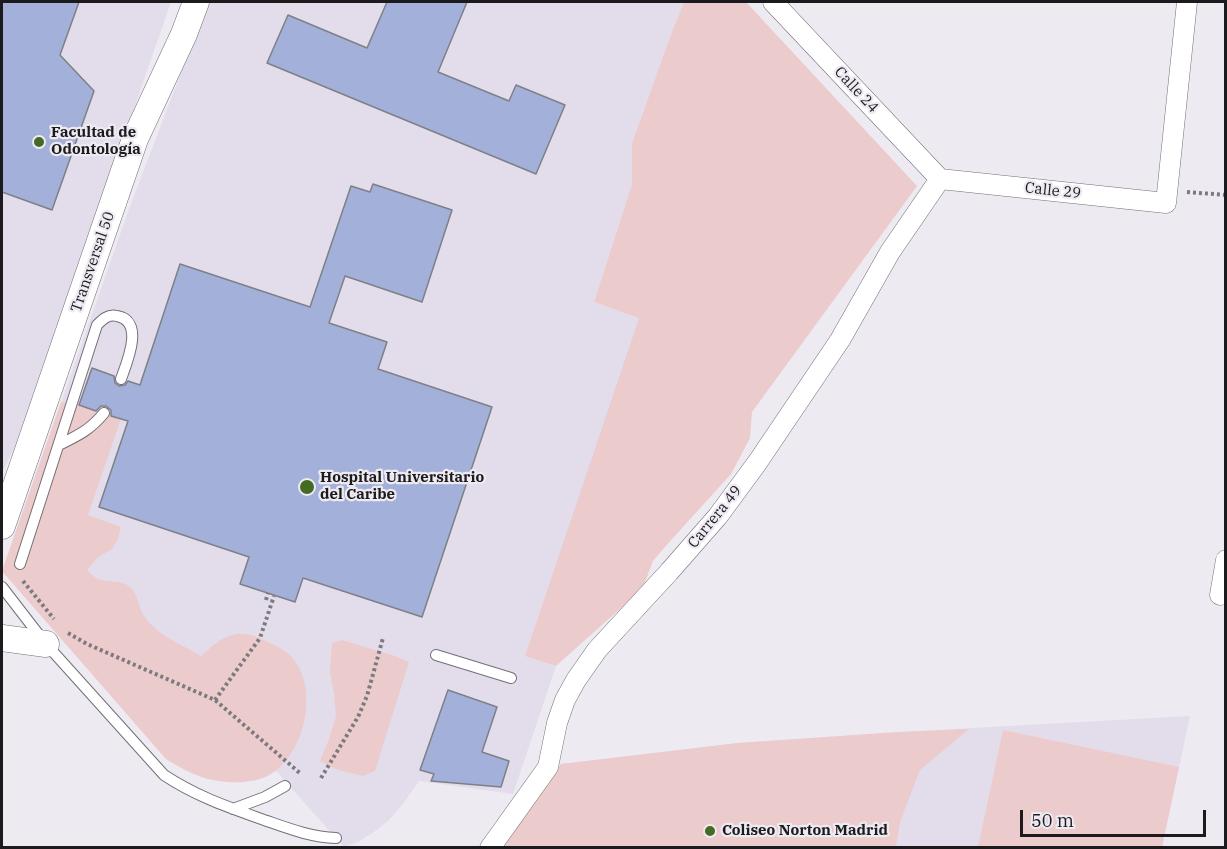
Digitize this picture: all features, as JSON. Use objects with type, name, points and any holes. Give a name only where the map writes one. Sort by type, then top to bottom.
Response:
[{"type":"street","name":"Transversal 50","points":[[2,526],[10,486],[135,139],[184,34],[196,2]]},
{"type":"street","name":"Calle 24","points":[[773,2],[940,179]]},
{"type":"street","name":"Calle 29","points":[[940,179],[1166,203],[1187,2]]},
{"type":"street","name":"Carrera 49","points":[[490,848],[548,767],[557,723],[565,700],[576,680],[597,650],[718,516],[757,463],[840,340],[890,252],[940,179]]},
{"type":"street","points":[[1220,594],[1226,560]]},
{"type":"street","points":[[2,638],[56,633]]},
{"type":"lane","points":[[20,564],[97,325],[111,315],[120,316],[128,321],[132,329],[132,341],[121,379]]},
{"type":"lane","points":[[59,445],[92,427],[104,414]]},
{"type":"lane","points":[[4,590],[56,633],[164,775],[207,800],[307,835],[336,838]]},
{"type":"lane","points":[[436,655],[511,678]]},
{"type":"lane","points":[[233,809],[265,797],[285,786]]},
{"type":"path","points":[[1193,193],[1226,195]]},
{"type":"path","points":[[4,590],[17,581],[24,582],[56,633],[87,644],[215,700],[301,774]]},
{"type":"path","points":[[266,600],[268,593]]},
{"type":"path","points":[[215,700],[260,638],[274,596]]},
{"type":"path","points":[[321,778],[358,717],[367,696],[383,638]]},
{"type":"shaded area","points":[[2,2],[171,2],[17,444],[2,472]]},
{"type":"shaded area","name":"Hospital Universitario del Caribe","points":[[208,2],[684,2],[632,143],[632,184],[594,302],[640,317],[526,656],[556,666],[513,794],[419,781],[388,821],[360,841],[344,847],[276,771],[254,781],[220,781],[206,779],[186,771],[166,759],[2,571],[129,209]]},
{"type":"shaded area","points":[[684,2],[746,2],[917,186],[752,412],[750,438],[731,474],[653,561],[645,582],[632,598],[556,666],[525,656],[639,318],[594,302],[632,184],[632,143]]},
{"type":"shaded area","points":[[61,402],[79,405],[121,419],[88,515],[121,527],[112,549],[98,557],[87,570],[98,579],[123,583],[130,587],[135,593],[144,616],[156,629],[201,656],[216,643],[231,635],[247,634],[286,652],[297,665],[304,681],[305,719],[291,754],[279,768],[265,777],[243,782],[212,780],[166,759],[2,571]]},
{"type":"shaded area","points":[[342,640],[409,662],[375,771],[363,776],[338,770],[320,761],[336,716],[330,673],[332,643]]},
{"type":"shaded area","points":[[1190,716],[1162,847],[503,848],[561,764],[738,743]]},
{"type":"shaded area","points":[[969,729],[920,770],[900,822],[896,847],[503,848],[561,764],[738,743]]},
{"type":"shaded area","points":[[1003,730],[1179,767],[1162,847],[978,847]]},
{"type":"building","name":"Facultad de Odontología","points":[[2,2],[79,2],[60,55],[94,91],[52,210],[2,192]]},
{"type":"building","points":[[387,2],[467,2],[438,72],[509,101],[516,85],[565,105],[536,174],[267,63],[288,15],[367,48]]},
{"type":"building","points":[[373,184],[452,210],[422,302],[345,276],[329,323],[387,342],[378,369],[492,407],[422,617],[303,578],[295,602],[240,584],[249,557],[99,507],[128,421],[111,416],[111,410],[106,406],[101,406],[96,411],[79,405],[92,368],[114,376],[115,383],[119,386],[125,385],[128,381],[140,385],[180,264],[310,307],[351,186],[370,192]]},
{"type":"building","points":[[448,690],[497,707],[482,752],[509,761],[501,787],[431,781],[434,774],[420,770]]},
{"type":"place","name":"Facultad de Odontología","points":[[39,142]]},
{"type":"place","name":"Hospital Universitario del Caribe","points":[[307,487]]},
{"type":"place","name":"Coliseo Norton Madrid","points":[[710,831]]}]
